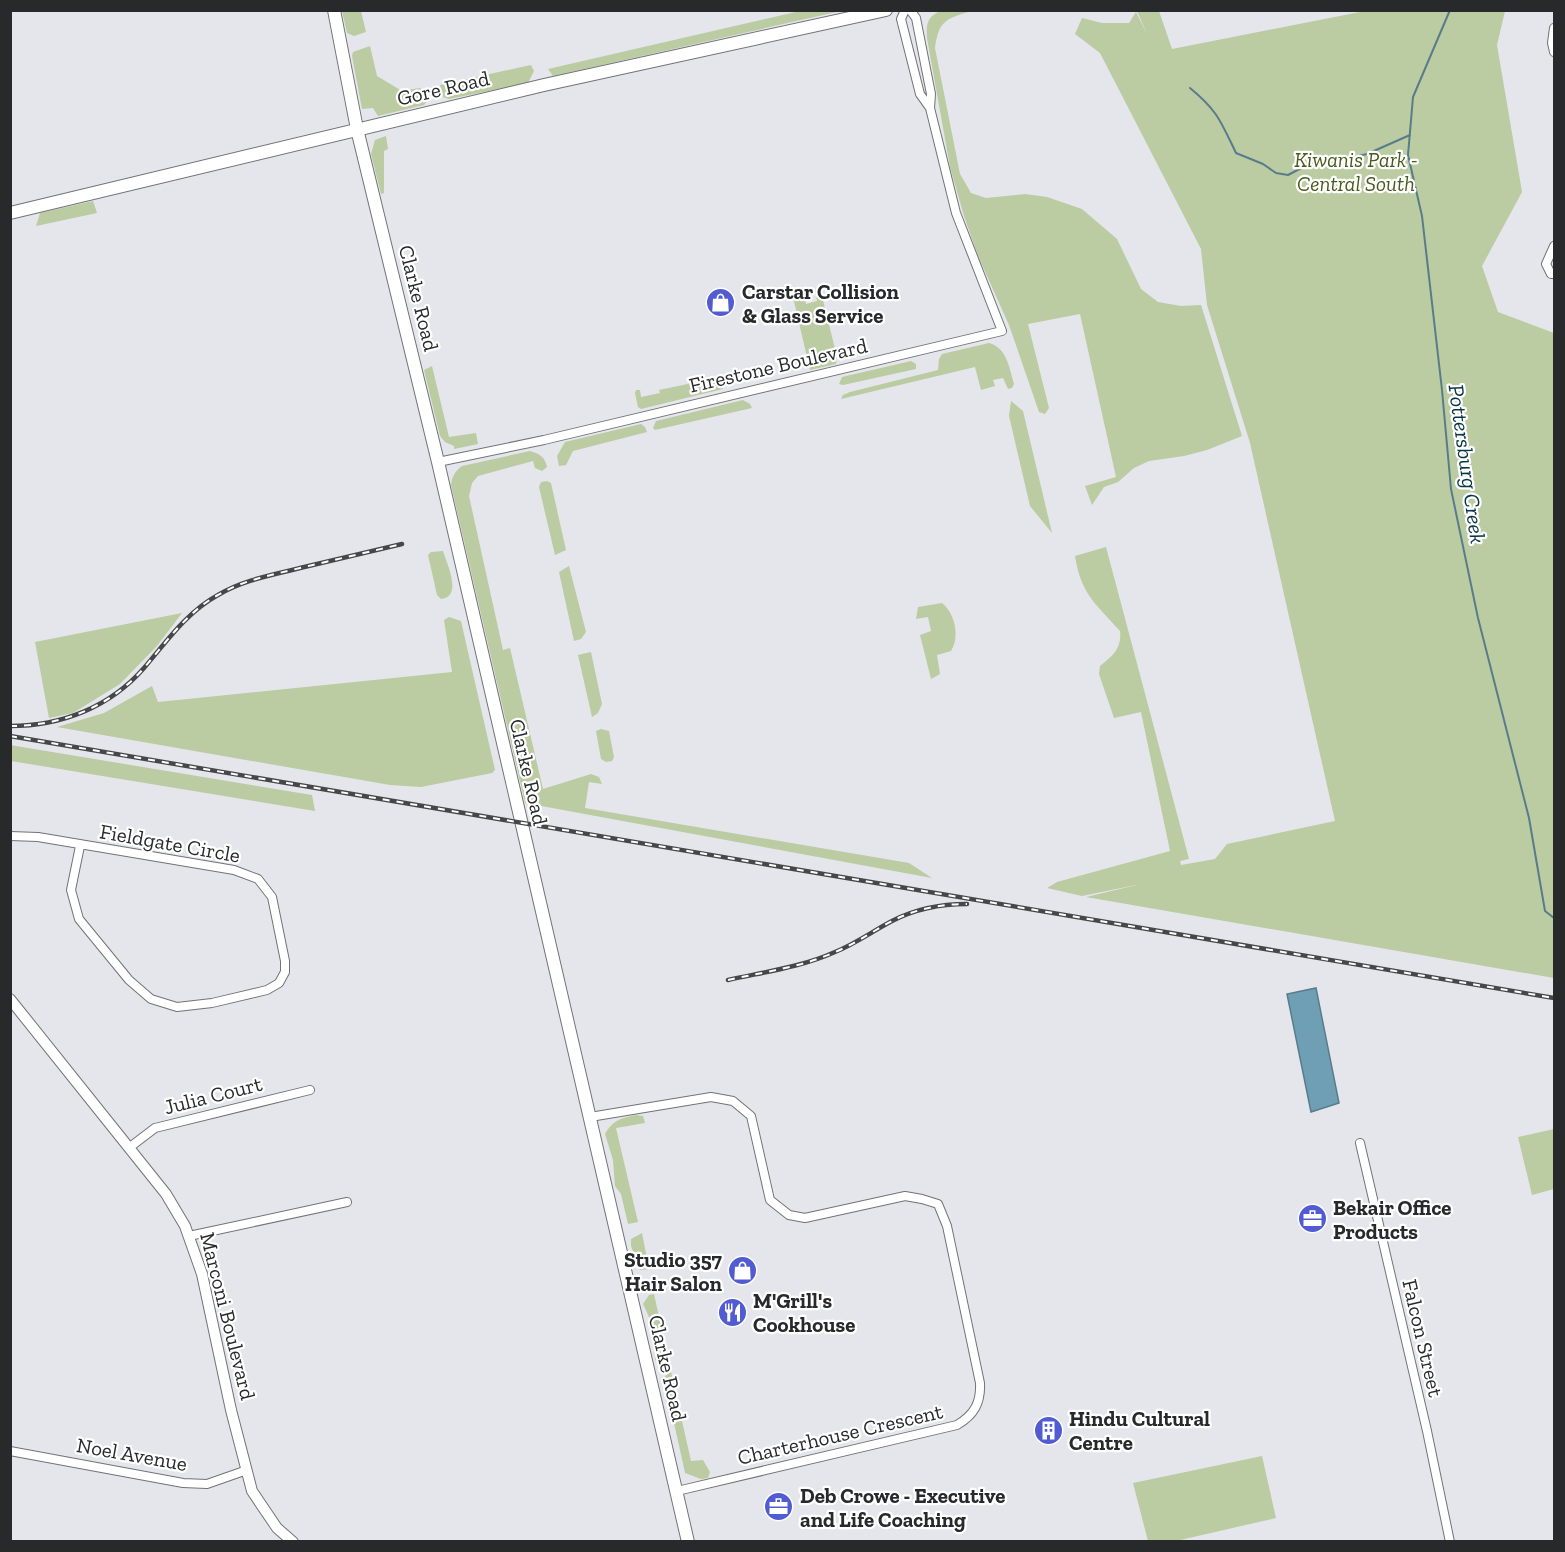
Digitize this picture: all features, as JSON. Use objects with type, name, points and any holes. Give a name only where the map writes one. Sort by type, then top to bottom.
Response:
[{"type":"main road","name":"Clarke Road","points":[[334,10],[357,129],[438,462],[688,1542]]},
{"type":"main road","name":"Gore Road","points":[[10,213],[544,85],[886,10]]},
{"type":"street","name":"Firestone Boulevard","points":[[905,10],[901,20],[920,94],[930,108]]},
{"type":"street","name":"Firestone Boulevard","points":[[438,462],[549,439],[1002,331],[956,213],[930,108],[931,94],[916,18],[910,10]]},
{"type":"street","points":[[1554,28],[1552,42],[1554,52]]},
{"type":"street","points":[[1554,246],[1546,264],[1551,274],[1554,274]]},
{"type":"street","name":"Fieldgate Circle","points":[[10,836],[38,837],[80,846],[234,870],[258,879],[272,897],[285,961],[285,972],[279,983],[267,990],[212,1003],[177,1007],[151,999],[129,980],[79,919],[71,890],[80,846]]},
{"type":"street","name":"Marconi Boulevard","points":[[13,1007],[130,1147],[166,1194],[185,1226],[202,1274],[231,1410],[252,1491],[277,1528],[293,1542]]},
{"type":"street","name":"Julia Court","points":[[130,1147],[155,1128],[310,1090]]},
{"type":"street","name":"Charterhouse Crescent","points":[[590,1117],[711,1097],[733,1101],[751,1116],[770,1200],[789,1215],[805,1218],[905,1196],[938,1204],[947,1226],[980,1383],[980,1400],[969,1417],[957,1425],[677,1491]]},
{"type":"street","name":"Falcon Street","points":[[1360,1143],[1450,1542]]},
{"type":"street","points":[[189,1236],[347,1202]]},
{"type":"street","name":"Noel Avenue","points":[[10,1451],[183,1483],[207,1484],[247,1470]]},
{"type":"green space","points":[[342,11],[361,11],[366,32],[354,36],[347,33]]},
{"type":"green space","points":[[800,11],[841,11],[553,76],[548,69]]},
{"type":"green space","points":[[940,11],[971,11],[945,22],[939,32],[935,48],[960,174],[971,193],[986,198],[1025,194],[1047,197],[1082,209],[1117,239],[1141,289],[1158,302],[1181,306],[1201,305],[1242,436],[1207,450],[1149,461],[1134,468],[1118,482],[1104,487],[1092,505],[1085,486],[1116,477],[1080,314],[1028,324],[1049,408],[1045,414],[1039,412],[1009,325],[978,256],[950,167],[927,38],[928,22]]},
{"type":"green space","name":"Kiwanis Park - Central South","points":[[1137,11],[1159,11],[1172,49],[1365,11],[1505,11],[1497,45],[1522,192],[1482,266],[1498,312],[1554,333],[1554,978],[1086,897],[1141,884],[1082,896],[1047,888],[1057,882],[1170,851],[1141,712],[1114,718],[1099,674],[1100,666],[1113,655],[1118,647],[1120,631],[1085,589],[1075,556],[1106,547],[1189,859],[1180,861],[1181,865],[1215,859],[1227,844],[1335,821],[1250,443],[1207,305],[1201,249],[1100,53],[1075,34],[1082,18],[1102,23],[1129,23],[1136,12],[1147,34]]},
{"type":"green space","points":[[370,46],[377,76],[402,91],[420,88],[427,101],[424,105],[378,116],[373,108],[362,109],[352,56],[353,52]]},
{"type":"green space","points":[[531,65],[534,71],[528,83],[449,99],[443,97],[440,85]]},
{"type":"green space","points":[[386,136],[388,149],[384,151],[384,193],[381,194],[371,154],[375,140]]},
{"type":"green space","points":[[93,201],[97,213],[36,226],[40,213]]},
{"type":"green space","points":[[820,288],[837,357],[836,364],[810,370],[793,297],[795,293],[803,291],[806,304],[817,301],[815,290]]},
{"type":"green space","points":[[989,343],[1004,354],[1014,384],[1012,388],[1008,389],[1003,378],[993,380],[995,386],[981,390],[975,367],[841,399],[843,395],[850,392],[938,370],[942,354]]},
{"type":"green space","points":[[911,361],[916,364],[916,369],[839,384],[842,377]]},
{"type":"green space","points":[[432,366],[449,437],[476,433],[478,444],[454,449],[454,446],[445,442],[440,436],[424,370]]},
{"type":"green space","points":[[721,377],[724,382],[723,389],[641,409],[638,407],[636,390],[640,390],[641,397],[660,393],[659,390]]},
{"type":"green space","points":[[743,400],[752,408],[655,430],[653,428],[656,421]]},
{"type":"green space","points":[[1011,401],[1023,411],[1052,533],[1030,506],[1009,416]]},
{"type":"green space","points":[[641,424],[647,432],[573,451],[566,465],[559,466],[557,456],[565,442]]},
{"type":"green space","points":[[530,451],[541,456],[547,467],[542,471],[535,468],[533,461],[478,476],[472,483],[469,496],[503,650],[510,648],[543,789],[591,774],[599,777],[602,784],[589,782],[585,808],[909,863],[932,878],[525,803],[451,485],[454,474],[462,466]]},
{"type":"green space","points":[[541,482],[551,483],[566,550],[555,555],[539,487]]},
{"type":"green space","points":[[443,551],[452,586],[448,597],[441,599],[437,595],[428,555],[431,552]]},
{"type":"green space","points":[[569,566],[586,632],[581,639],[574,641],[559,572]]},
{"type":"green space","points":[[942,603],[953,619],[955,639],[951,651],[937,655],[940,674],[931,679],[920,635],[931,631],[928,617],[916,619],[918,607]]},
{"type":"green space","points":[[182,613],[157,646],[120,684],[73,713],[49,718],[35,642]]},
{"type":"green space","points":[[449,617],[461,621],[495,770],[492,773],[421,787],[390,785],[57,727],[104,713],[152,686],[158,702],[452,672],[444,620]]},
{"type":"green space","points":[[591,652],[602,704],[598,713],[592,717],[578,655]]},
{"type":"green space","points":[[601,729],[609,731],[614,757],[612,761],[606,762],[601,759],[596,731]]},
{"type":"green space","points":[[10,745],[312,795],[315,811],[11,761]]},
{"type":"green space","points":[[636,1115],[643,1116],[645,1123],[616,1128],[638,1222],[628,1224],[621,1194],[615,1186],[613,1160],[605,1134],[618,1120]]},
{"type":"green space","points":[[1554,1129],[1554,1189],[1532,1195],[1518,1137]]},
{"type":"green space","points":[[642,1233],[649,1269],[640,1270],[631,1246],[631,1239]]},
{"type":"green space","points":[[654,1294],[669,1362],[660,1363],[655,1360],[653,1331],[643,1304],[649,1295]]},
{"type":"green space","points":[[671,1372],[691,1461],[703,1460],[710,1472],[708,1478],[701,1479],[685,1473],[664,1377]]},
{"type":"green space","points":[[1262,1456],[1276,1518],[1176,1541],[1148,1541],[1133,1483]]},
{"type":"water","points":[[1316,988],[1339,1103],[1311,1112],[1287,994]]},
{"type":"waterway","name":"Pottersburg Creek","points":[[1450,10],[1413,97],[1408,155],[1422,216],[1451,489],[1478,618],[1529,818],[1545,911],[1554,918]]},
{"type":"waterway","points":[[1190,88],[1218,118],[1236,153],[1263,164],[1276,173],[1288,175],[1309,164],[1329,163],[1367,154],[1410,135]]},
{"type":"railway","points":[[10,726],[66,718],[84,712],[116,694],[131,682],[178,628],[197,610],[228,590],[268,576],[402,544]]},
{"type":"railway","points":[[10,736],[1554,998]]},
{"type":"railway","points":[[728,980],[809,962],[850,945],[892,921],[919,910],[967,904]]},
{"type":"place","name":"Carstar Collision & Glass Service","points":[[721,303]]},
{"type":"place","name":"Bekair Office Products","points":[[1312,1219]]},
{"type":"place","name":"Studio 357 Hair Salon","points":[[743,1271]]},
{"type":"place","name":"M'Grill's Cookhouse","points":[[732,1312]]},
{"type":"place","name":"Hindu Cultural Centre","points":[[1048,1430]]},
{"type":"place","name":"Deb Crowe - Executive and Life Coaching","points":[[779,1507]]}]
